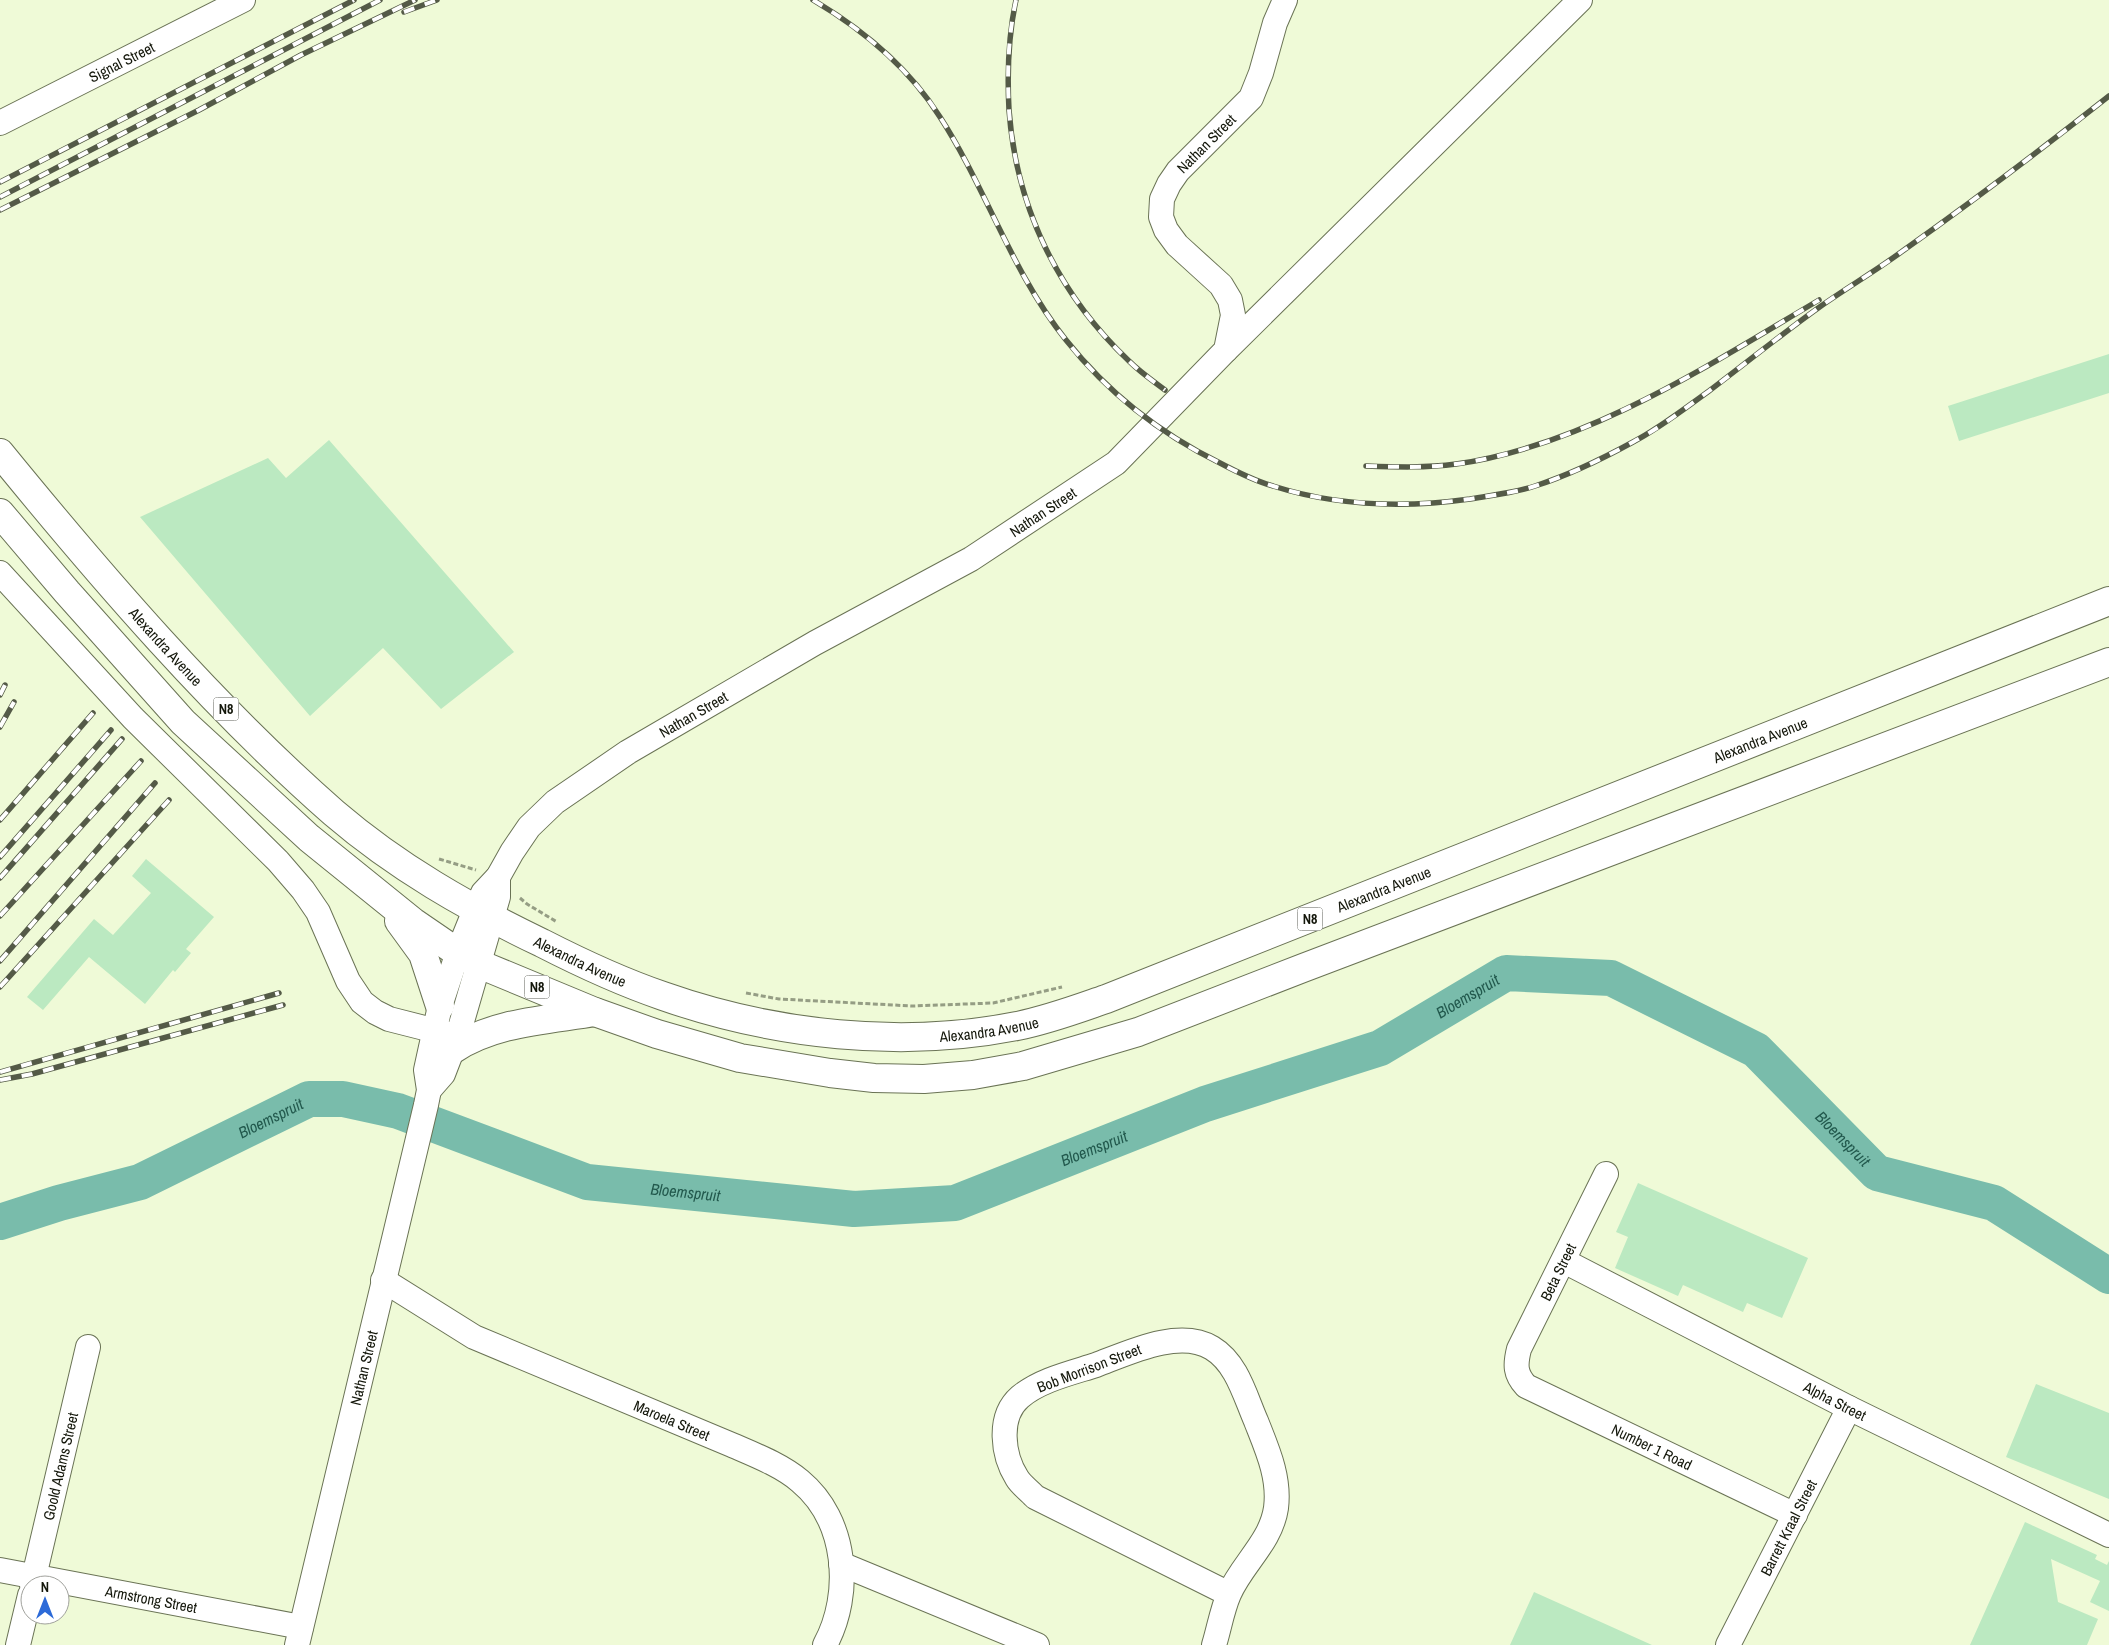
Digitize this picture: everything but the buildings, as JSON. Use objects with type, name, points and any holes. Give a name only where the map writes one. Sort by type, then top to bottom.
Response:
[{"type":"highway","name":"Alexandra Avenue","points":[[0,453],[116,592],[235,718],[335,813],[368,839],[451,897],[483,915],[573,959],[645,989],[707,1010],[749,1020],[840,1034],[933,1036],[1017,1026],[1059,1015],[1106,999],[2109,601]]},
{"type":"highway","name":"N8","points":[[0,513],[67,592],[184,722],[310,838],[413,922],[469,958],[595,1012],[657,1034],[740,1058],[830,1073],[874,1078],[924,1079],[972,1075],[1023,1066],[1138,1032],[1312,964],[2109,662]]},
{"type":"highway","points":[[376,893],[423,954],[446,1030],[468,1039],[491,1031],[595,1012]]},
{"type":"street","name":"Signal Street","points":[[0,123],[243,0]]},
{"type":"street","name":"Nathan Street","points":[[299,1636],[428,1098],[443,1074],[446,1030],[483,915],[498,897],[498,878],[512,852],[529,827],[555,802],[628,752],[815,642],[971,559],[1116,463],[1226,350],[1233,316],[1230,300],[1221,285],[1177,245],[1166,230],[1161,216],[1162,199],[1178,171],[1251,98],[1261,73],[1275,23],[1285,0]]},
{"type":"street","points":[[1226,350],[1580,0]]},
{"type":"street","points":[[0,573],[133,718],[278,861],[304,890],[318,912],[348,982],[362,1002],[375,1012],[389,1018],[446,1030]]},
{"type":"street","name":"Nathan Street","points":[[446,1030],[469,958]]},
{"type":"street","name":"Beta Street","points":[[1516,1370],[1519,1349],[1606,1174]]},
{"type":"street","name":"Alpha Street","points":[[1564,1261],[1849,1408],[2109,1535]]},
{"type":"street","name":"Maroela Street","points":[[383,1280],[474,1337],[732,1444],[761,1458],[799,1481],[821,1504],[837,1536],[842,1564],[841,1596],[834,1628],[825,1645]]},
{"type":"street","name":"Bob Morrison Street","points":[[1214,1645],[1229,1594],[1268,1533],[1276,1509],[1276,1483],[1271,1458],[1239,1381],[1228,1360],[1211,1347],[1190,1340],[1158,1342],[1041,1384],[1018,1398],[1008,1416],[1004,1438],[1008,1458],[1018,1479],[1036,1497],[1229,1594]]},
{"type":"street","name":"Goold Adams Street","points":[[35,1575],[88,1347]]},
{"type":"street","name":"Number 1 Road","points":[[1516,1370],[1519,1379],[1526,1386],[1795,1515]]},
{"type":"street","name":"Barrett Kraal Street","points":[[1728,1645],[1849,1408]]},
{"type":"street","points":[[842,1564],[1037,1645]]},
{"type":"street","name":"Armstrong Street","points":[[0,1570],[20,1580]]},
{"type":"street","name":"Armstrong Street","points":[[70,1593],[299,1636]]},
{"type":"street","name":"Goold Adams Street","points":[[18,1645],[23,1625]]},
{"type":"path","points":[[431,857],[498,878],[527,904],[561,924]]},
{"type":"path","points":[[737,992],[779,999],[912,1006],[993,1003],[1065,986]]},
{"type":"waterway","name":"Bloemspruit","points":[[0,1222],[59,1203],[140,1182],[309,1099],[343,1099],[398,1111],[587,1182],[854,1209],[955,1203],[1205,1104],[1380,1048],[1506,973],[1611,978],[1756,1050],[1877,1173],[1994,1203],[2109,1276]]},
{"type":"railway","points":[[0,182],[354,0]]},
{"type":"railway","points":[[0,197],[380,0]]},
{"type":"railway","points":[[0,210],[199,110],[301,55],[415,0]]},
{"type":"railway","points":[[404,12],[437,0]]},
{"type":"railway","points":[[813,0],[867,37],[899,66],[928,99],[972,172],[1015,259],[1047,314],[1082,359],[1117,394],[1176,439],[1253,479],[1297,493],[1321,498],[1371,503],[1421,504],[1445,502],[1519,490],[1548,482],[1573,472],[1643,437],[1709,391],[1821,306],[1956,213],[2109,96]]},
{"type":"railway","points":[[1016,0],[1011,27],[1009,55],[1009,110],[1013,146],[1031,214],[1045,247],[1081,307],[1129,361],[1165,390]]},
{"type":"railway","points":[[1366,466],[1422,467],[1456,464],[1504,454],[1552,440],[1645,400],[1734,351],[1819,300]]},
{"type":"railway","points":[[0,695],[5,685]]},
{"type":"railway","points":[[0,727],[14,702]]},
{"type":"railway","points":[[0,820],[93,713]]},
{"type":"railway","points":[[0,857],[111,730]]},
{"type":"railway","points":[[0,878],[122,739]]},
{"type":"railway","points":[[0,916],[141,761]]},
{"type":"railway","points":[[0,961],[155,783]]},
{"type":"railway","points":[[0,987],[169,800]]},
{"type":"railway","points":[[0,1072],[279,993]]},
{"type":"railway","points":[[0,1080],[32,1074],[283,1005]]}]
